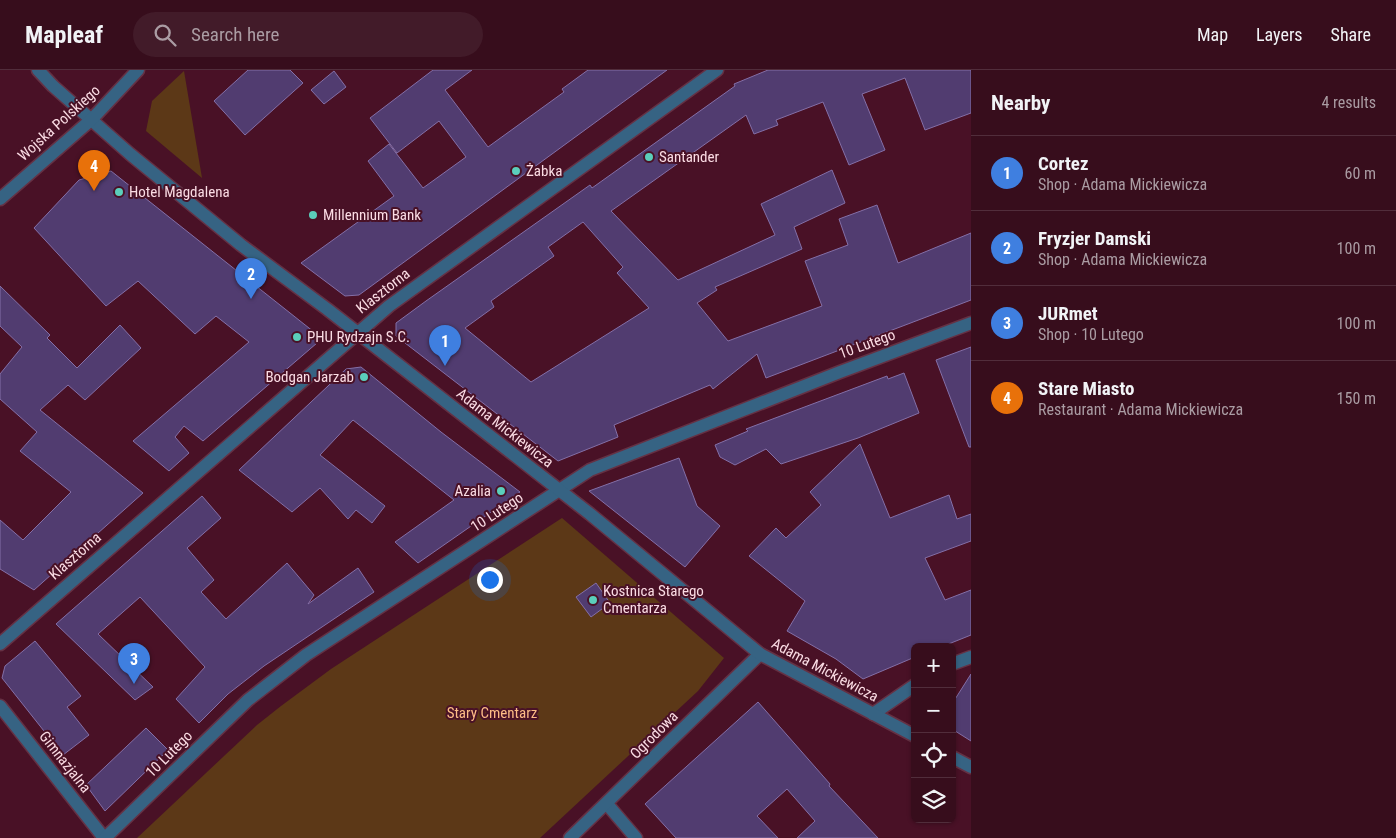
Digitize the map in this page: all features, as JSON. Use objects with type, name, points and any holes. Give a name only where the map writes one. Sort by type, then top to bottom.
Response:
[{"type":"street","name":"Adama Mickiewicza","points":[[38,70],[53,86],[130,154],[241,245],[358,332],[558,490],[760,654],[911,734]]},
{"type":"street","name":"Wojska Polskiego","points":[[0,199],[92,119],[138,70]]},
{"type":"street","name":"Klasztorna","points":[[0,644],[397,300],[717,70]]},
{"type":"street","name":"10 Lutego","points":[[104,838],[248,700],[306,655],[590,470],[971,323]]},
{"type":"street","name":"Ogrodowa","points":[[570,838],[760,654]]},
{"type":"street","points":[[956,662],[971,656]]},
{"type":"street","points":[[873,714],[911,688]]},
{"type":"street","name":"Gimnazjalna","points":[[0,706],[104,838]]},
{"type":"street","points":[[956,758],[971,767]]},
{"type":"street","points":[[606,804],[636,838]]},
{"type":"green space","points":[[184,71],[202,178],[146,131],[152,101]]},
{"type":"green space","name":"Stary Cmentarz","points":[[562,518],[724,658],[698,691],[540,838],[137,838],[257,725],[281,706],[331,669]]},
{"type":"building","points":[[248,70],[290,70],[303,83],[245,135],[214,101]]},
{"type":"building","points":[[433,70],[472,70],[445,90],[488,147],[564,92],[562,89],[588,70],[667,70],[359,295],[345,296],[301,263],[394,196],[368,161],[389,144],[423,188],[466,157],[439,121],[397,153],[370,118]]},
{"type":"building","points":[[768,70],[971,70],[971,113],[925,130],[905,78],[862,94],[885,150],[849,165],[823,102],[776,120],[778,125],[754,134],[746,115],[611,211],[678,280],[775,235],[761,204],[832,170],[845,203],[794,227],[802,249],[715,287],[717,290],[697,303],[728,341],[822,306],[805,261],[848,245],[839,219],[877,205],[898,263],[971,233],[971,300],[766,378],[757,354],[713,389],[710,385],[614,425],[618,437],[558,461],[396,336],[396,323],[590,185],[592,188],[735,86],[734,84]],"holes":[[[583,222],[623,267],[617,273],[649,308],[531,382],[465,328],[494,307],[491,301],[554,256],[548,247]]]},
{"type":"building","points":[[334,71],[346,87],[324,104],[311,90]]},
{"type":"building","points":[[111,171],[314,332],[317,343],[203,441],[184,426],[175,437],[189,453],[169,471],[133,441],[249,342],[216,316],[195,334],[138,281],[106,306],[34,228],[79,180]]},
{"type":"building","points":[[0,286],[50,335],[47,338],[77,368],[120,325],[141,348],[85,400],[68,385],[40,410],[143,493],[34,590],[0,569],[0,520],[23,540],[71,492],[20,451],[37,432],[0,399],[0,374],[22,347],[0,326]]},
{"type":"building","points":[[971,347],[971,447],[969,447],[936,360]]},
{"type":"building","points":[[361,367],[441,432],[520,492],[418,563],[395,542],[454,500],[353,420],[320,455],[385,506],[372,523],[356,510],[348,519],[320,488],[292,512],[239,470],[346,369]]},
{"type":"building","points":[[904,373],[919,413],[858,438],[781,464],[766,449],[735,465],[720,457],[715,445],[748,431],[746,429],[887,376],[888,379]]},
{"type":"building","points":[[860,444],[890,518],[949,495],[957,519],[971,514],[971,541],[925,558],[945,600],[971,590],[971,635],[951,643],[911,643],[911,659],[863,679],[836,659],[787,631],[805,601],[749,556],[776,528],[786,538],[821,505],[810,492]]},
{"type":"building","points":[[679,458],[697,506],[720,526],[685,567],[589,491]]},
{"type":"building","points":[[202,496],[221,518],[187,548],[214,580],[201,592],[226,619],[287,563],[314,595],[308,604],[358,568],[374,592],[264,666],[228,694],[199,723],[176,699],[205,667],[140,597],[98,634],[153,687],[135,700],[56,624]]},
{"type":"building","name":"Kostnica Starego Cmentarza","points":[[596,583],[610,603],[591,617],[576,597]]},
{"type":"building","points":[[35,641],[81,696],[67,707],[89,735],[63,755],[2,678],[5,666]]},
{"type":"building","points":[[971,674],[971,741],[956,732],[956,698]]},
{"type":"building","points":[[758,702],[830,784],[829,786],[878,838],[797,838],[815,821],[787,789],[757,816],[778,838],[676,838],[645,804]]},
{"type":"building","points":[[146,728],[168,750],[105,811],[86,785]]},
{"type":"place","name":"Santander","points":[[649,157]]},
{"type":"place","name":"Żabka","points":[[516,171]]},
{"type":"place","name":"Stare Miasto","points":[[94,191]]},
{"type":"place","name":"Hotel Magdalena","points":[[119,192]]},
{"type":"place","name":"Millennium Bank","points":[[313,215]]},
{"type":"place","name":"Fryzjer Damski","points":[[251,299]]},
{"type":"place","name":"PHU Rydzajn S.C.","points":[[297,337]]},
{"type":"place","name":"Cortez","points":[[445,366]]},
{"type":"place","name":"Bodgan Jarzab","points":[[364,377]]},
{"type":"place","name":"Azalia","points":[[501,491]]},
{"type":"place","name":"Kostnica Starego Cmentarza","points":[[593,600]]},
{"type":"place","name":"JURmet","points":[[134,684]]}]
